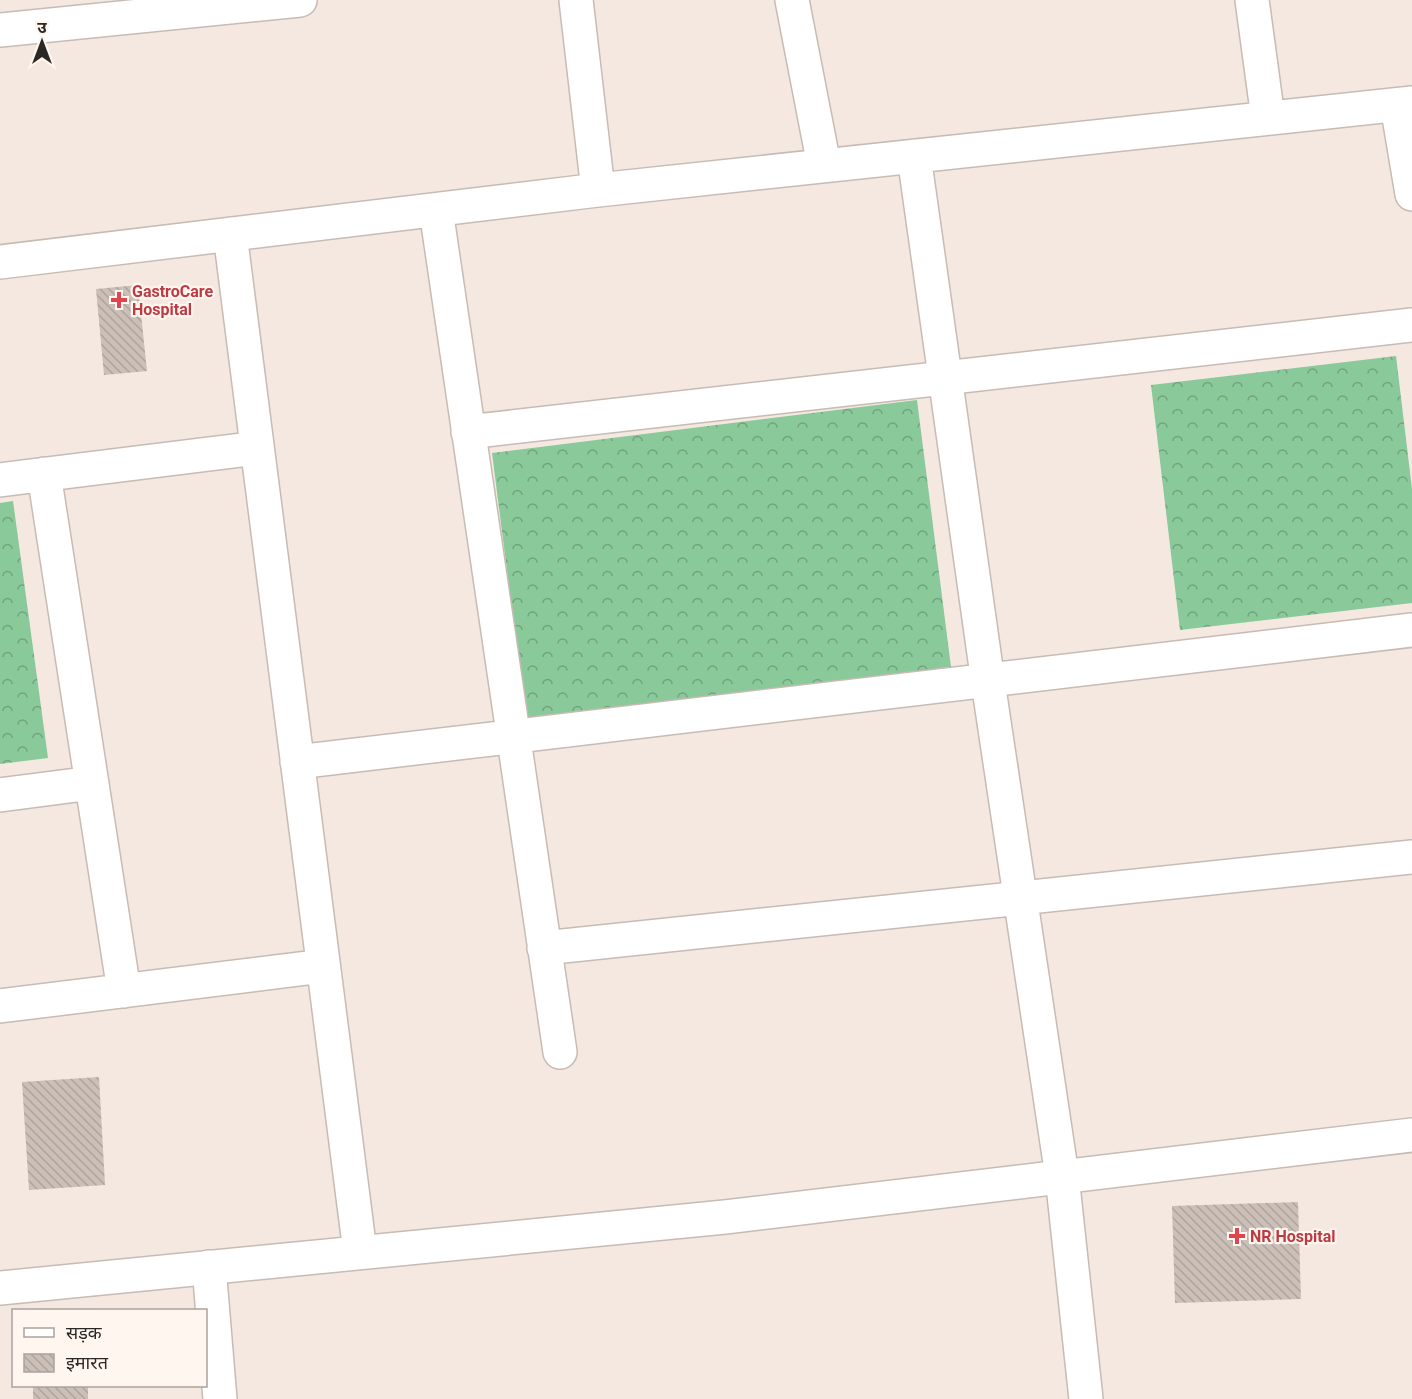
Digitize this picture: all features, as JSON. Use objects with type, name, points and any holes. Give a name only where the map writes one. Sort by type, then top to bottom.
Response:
[{"type":"street","points":[[0,30],[41,13],[300,0]]},
{"type":"street","points":[[576,0],[598,190]]},
{"type":"street","points":[[792,0],[824,165]]},
{"type":"street","points":[[1252,0],[1268,118]]},
{"type":"street","points":[[0,262],[598,190],[1404,104],[1412,194]]},
{"type":"street","points":[[914,156],[988,682],[1062,1176],[1086,1399]]},
{"type":"street","points":[[436,210],[560,1052]]},
{"type":"street","points":[[230,234],[360,1252]]},
{"type":"street","points":[[468,432],[1412,325]]},
{"type":"street","points":[[0,480],[257,448]]},
{"type":"street","points":[[45,474],[124,991]]},
{"type":"street","points":[[297,762],[1412,630]]},
{"type":"street","points":[[0,795],[92,783]]},
{"type":"street","points":[[544,948],[1412,857]]},
{"type":"street","points":[[0,1006],[323,966]]},
{"type":"street","points":[[0,1288],[725,1216],[1412,1135]]},
{"type":"street","points":[[209,1267],[220,1399]]},
{"type":"green space","points":[[1396,356],[1412,489],[1412,603],[1180,630],[1151,385]]},
{"type":"green space","points":[[917,400],[951,667],[526,720],[492,453]]},
{"type":"green space","points":[[13,501],[48,758],[0,764],[0,503]]},
{"type":"building","points":[[138,285],[147,371],[104,375],[96,289]]},
{"type":"building","points":[[99,1077],[105,1185],[29,1190],[22,1082]]},
{"type":"building","points":[[1298,1202],[1301,1299],[1175,1303],[1172,1206]]},
{"type":"building","points":[[33,1387],[88,1387],[88,1399],[33,1399]]},
{"type":"place","name":"GastroCare Hospital","points":[[119,300]]},
{"type":"place","name":"NR Hospital","points":[[1237,1236]]}]
